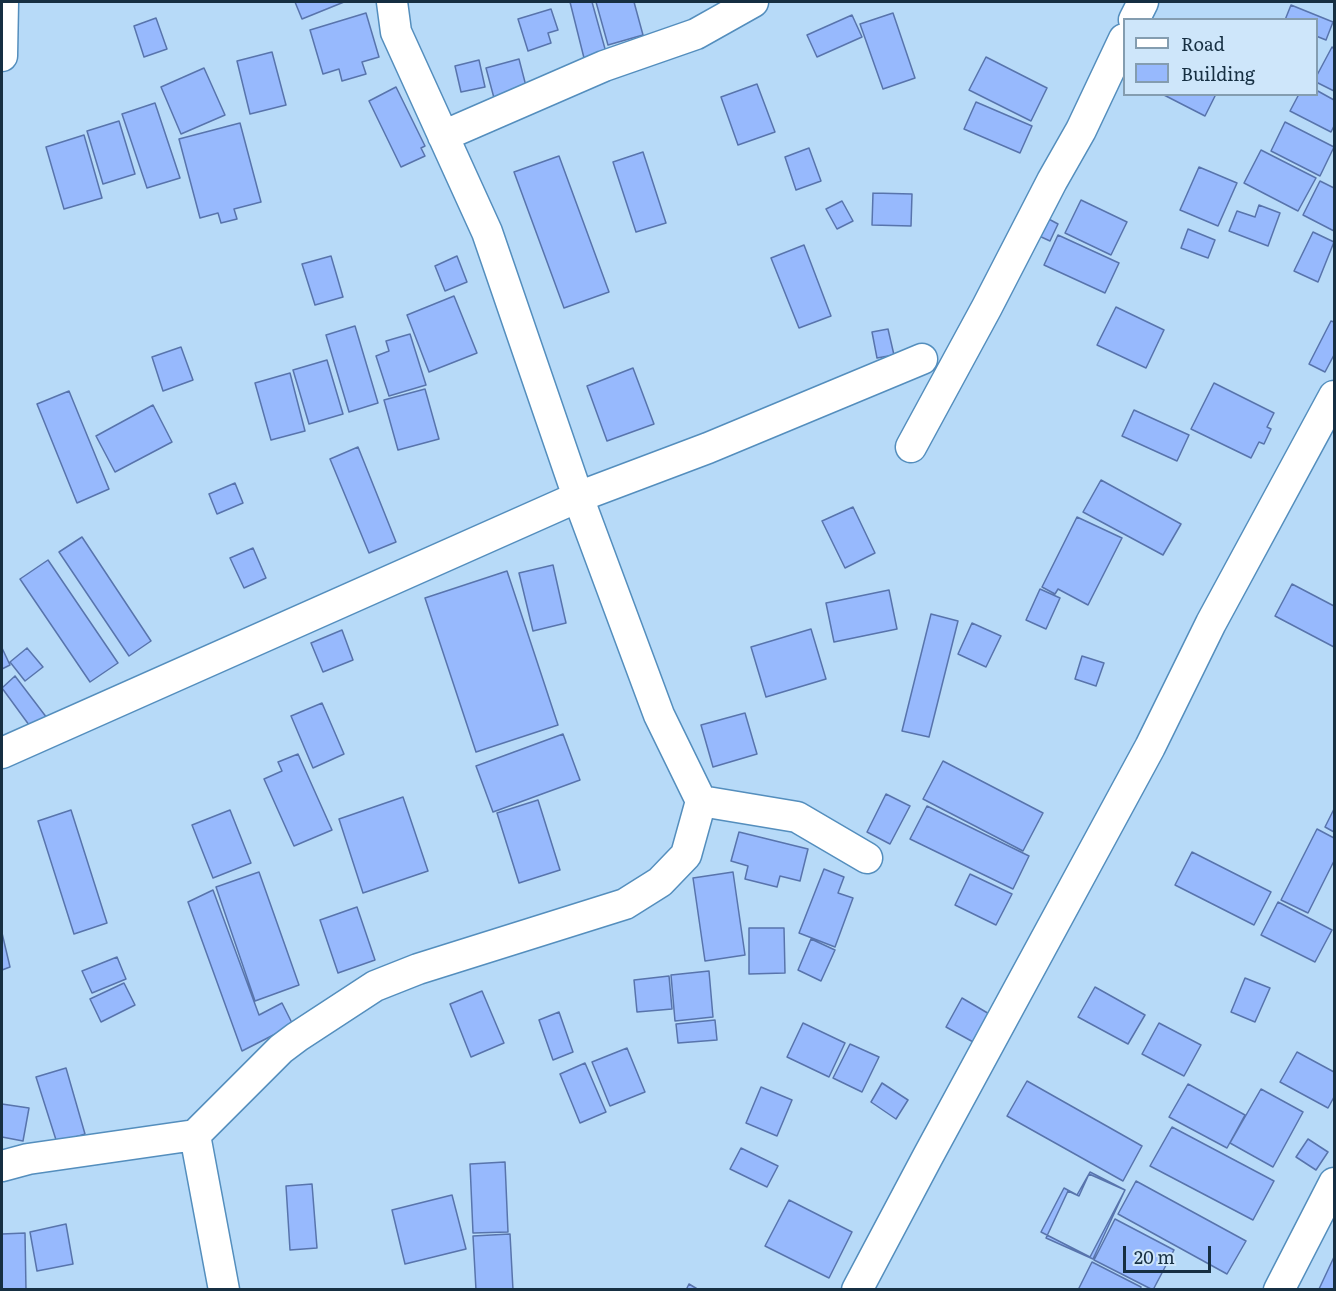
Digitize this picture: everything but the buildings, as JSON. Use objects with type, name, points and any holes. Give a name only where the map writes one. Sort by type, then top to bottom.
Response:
[{"type":"street","points":[[2,56],[3,2]]},
{"type":"street","points":[[2,1166],[28,1159],[195,1135],[281,1049],[375,986],[418,969],[625,904],[660,882],[686,855],[701,801],[659,715],[578,497],[487,232],[396,32],[392,2]]},
{"type":"street","points":[[443,136],[603,66],[696,34],[753,2]]},
{"type":"street","points":[[1135,18],[1143,2]]},
{"type":"street","points":[[911,447],[1081,130],[1123,43]]},
{"type":"street","points":[[2,753],[578,497],[708,448],[922,359]]},
{"type":"street","points":[[857,1290],[1150,747],[1211,623],[1335,396]]},
{"type":"street","points":[[701,801],[797,817],[867,858]]},
{"type":"street","points":[[195,1135],[224,1290]]},
{"type":"street","points":[[1279,1290],[1335,1183]]}]
